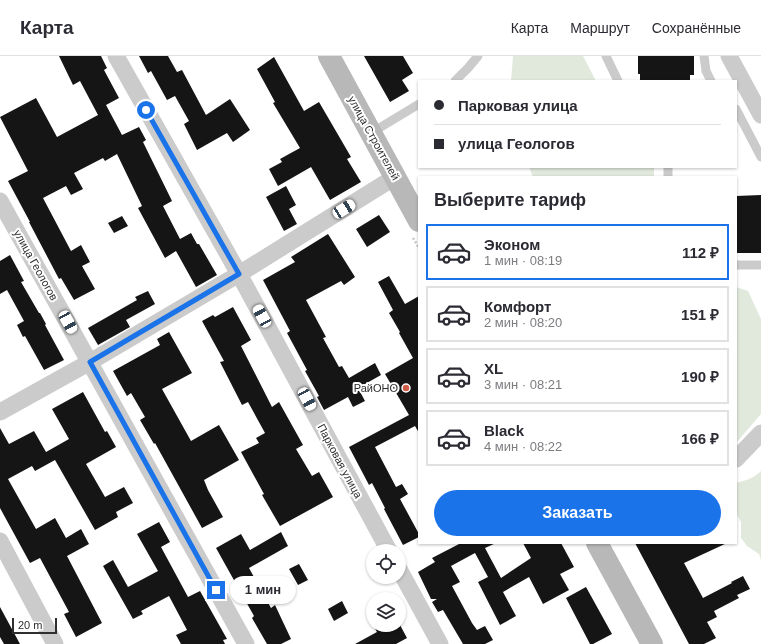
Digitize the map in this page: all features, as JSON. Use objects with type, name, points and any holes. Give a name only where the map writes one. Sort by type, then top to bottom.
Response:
[{"type":"main road","name":"улица Строителей","points":[[329,56],[418,219]]},
{"type":"main road","points":[[598,544],[652,644]]},
{"type":"street","name":"Парковая улица","points":[[116,56],[239,274],[385,544]]},
{"type":"street","points":[[729,56],[761,115]]},
{"type":"street","points":[[0,412],[90,362],[239,274],[395,178]]},
{"type":"street","name":"улица Геологов","points":[[0,201],[246,644]]},
{"type":"street","points":[[737,458],[761,433]]},
{"type":"street","points":[[0,541],[55,644]]},
{"type":"street","points":[[406,582],[440,644]]},
{"type":"lane","points":[[456,80],[478,56]]},
{"type":"lane","points":[[606,56],[618,80]]},
{"type":"lane","points":[[705,61],[706,80]]},
{"type":"lane","points":[[705,61],[711,80]]},
{"type":"lane","points":[[371,133],[418,105]]},
{"type":"lane","points":[[737,114],[761,157]]},
{"type":"lane","points":[[737,265],[760,266]]},
{"type":"shaded area","points":[[513,56],[583,56],[595,80],[511,80]]},
{"type":"shaded area","points":[[529,168],[654,168],[654,176],[533,176]]},
{"type":"shaded area","points":[[737,287],[748,291],[761,319],[761,414],[737,442]]},
{"type":"shaded area","points":[[761,471],[761,560],[759,554],[747,546],[741,538],[741,522],[737,515],[737,483],[752,478]]},
{"type":"building","points":[[59,56],[101,56],[107,68],[104,70],[119,98],[106,105],[122,135],[139,127],[146,140],[143,142],[172,201],[163,206],[180,239],[191,233],[217,275],[196,287],[176,251],[165,258],[138,208],[142,206],[117,154],[105,161],[103,158],[74,173],[83,189],[71,195],[66,186],[43,198],[71,251],[81,245],[90,262],[82,266],[95,289],[74,300],[61,278],[59,279],[8,181],[28,171],[0,117],[36,98],[57,137],[98,115],[80,81],[73,85]]},
{"type":"building","points":[[139,56],[168,56],[177,72],[182,70],[206,115],[230,99],[250,130],[233,142],[227,133],[197,150],[184,124],[189,121],[175,96],[167,100],[151,71],[148,73]]},
{"type":"building","points":[[364,56],[403,56],[413,73],[402,80],[409,91],[390,102]]},
{"type":"building","points":[[638,56],[694,56],[694,75],[690,75],[690,80],[640,80],[640,74],[638,74]]},
{"type":"building","points":[[274,57],[304,111],[319,102],[351,157],[347,159],[361,182],[330,200],[311,167],[278,186],[269,169],[282,162],[280,159],[300,148],[273,103],[275,102],[257,69]]},
{"type":"building","points":[[286,186],[296,205],[289,209],[297,224],[284,231],[266,197]]},
{"type":"building","points":[[761,195],[761,253],[737,253],[737,196]]},
{"type":"building","points":[[379,215],[390,232],[367,247],[356,229]]},
{"type":"building","points":[[122,216],[128,226],[114,233],[108,223]]},
{"type":"building","points":[[328,234],[355,277],[344,285],[341,281],[306,300],[326,337],[323,338],[339,367],[342,366],[349,378],[375,363],[381,375],[358,388],[365,401],[353,407],[348,397],[324,410],[317,397],[319,396],[305,371],[307,370],[287,333],[290,331],[263,280],[295,262],[291,257]]},
{"type":"building","points":[[10,255],[24,281],[21,282],[40,313],[64,360],[44,370],[25,336],[23,337],[17,325],[24,321],[7,290],[0,294],[0,261]]},
{"type":"building","points":[[389,276],[405,304],[418,297],[418,431],[415,426],[375,447],[396,487],[402,484],[408,494],[400,499],[418,532],[418,538],[405,544],[402,544],[372,483],[369,485],[349,447],[409,415],[385,374],[413,358],[389,313],[393,310],[378,282]]},
{"type":"building","points":[[148,291],[155,304],[126,320],[130,327],[98,345],[88,328],[137,300],[135,297]]},
{"type":"building","points":[[233,307],[251,340],[241,346],[272,407],[279,402],[303,445],[296,449],[312,476],[319,472],[333,497],[280,526],[262,495],[264,494],[241,452],[259,443],[256,438],[265,433],[248,402],[242,405],[220,362],[224,361],[202,321],[213,315],[215,317]]},
{"type":"building","points":[[169,332],[192,373],[162,389],[191,441],[219,425],[239,460],[204,480],[223,517],[202,528],[155,443],[154,444],[140,420],[145,417],[131,393],[127,396],[113,371],[160,345],[157,339]]},
{"type":"building","points":[[83,392],[105,432],[107,431],[116,447],[86,464],[105,497],[124,487],[133,503],[116,512],[118,517],[95,530],[55,460],[35,471],[32,466],[8,479],[36,529],[55,518],[66,538],[81,529],[89,544],[67,556],[102,623],[76,637],[64,614],[69,612],[40,558],[30,563],[0,508],[0,428],[9,444],[34,431],[46,452],[69,439],[52,409]]},
{"type":"building","points":[[159,522],[170,542],[161,547],[188,597],[200,591],[227,639],[223,640],[225,644],[181,644],[176,635],[187,630],[169,596],[141,611],[143,614],[133,619],[103,566],[113,560],[128,587],[158,571],[137,534]]},
{"type":"building","points":[[281,532],[288,546],[249,568],[271,608],[275,605],[291,639],[281,644],[267,644],[252,618],[254,616],[216,548],[241,534],[250,550]]},
{"type":"building","points":[[459,544],[494,544],[485,548],[501,578],[531,558],[524,544],[562,544],[574,567],[560,574],[569,590],[543,604],[529,577],[503,592],[516,616],[500,625],[478,582],[488,577],[475,553],[451,566],[460,582],[452,586],[472,623],[477,630],[485,626],[493,640],[485,644],[463,644],[443,610],[438,612],[432,602],[437,599],[431,599],[418,572],[435,562],[432,558]]},
{"type":"building","points":[[636,544],[725,544],[684,563],[703,598],[743,576],[750,589],[737,595],[739,598],[714,611],[717,617],[707,622],[716,638],[704,644],[689,644]]},
{"type":"building","points":[[299,564],[308,580],[298,585],[289,569]]},
{"type":"building","points":[[586,587],[612,634],[593,644],[590,644],[566,598]]},
{"type":"building","points":[[342,601],[348,613],[334,621],[328,609]]},
{"type":"building","points":[[0,607],[20,644],[4,644],[0,637]]},
{"type":"building","points":[[377,632],[404,632],[407,638],[396,644],[355,644]]},
{"type":"place","name":"РайОНО","points":[[406,388]]},
{"type":"route","points":[[146,110],[239,274],[90,362],[216,590]]}]
